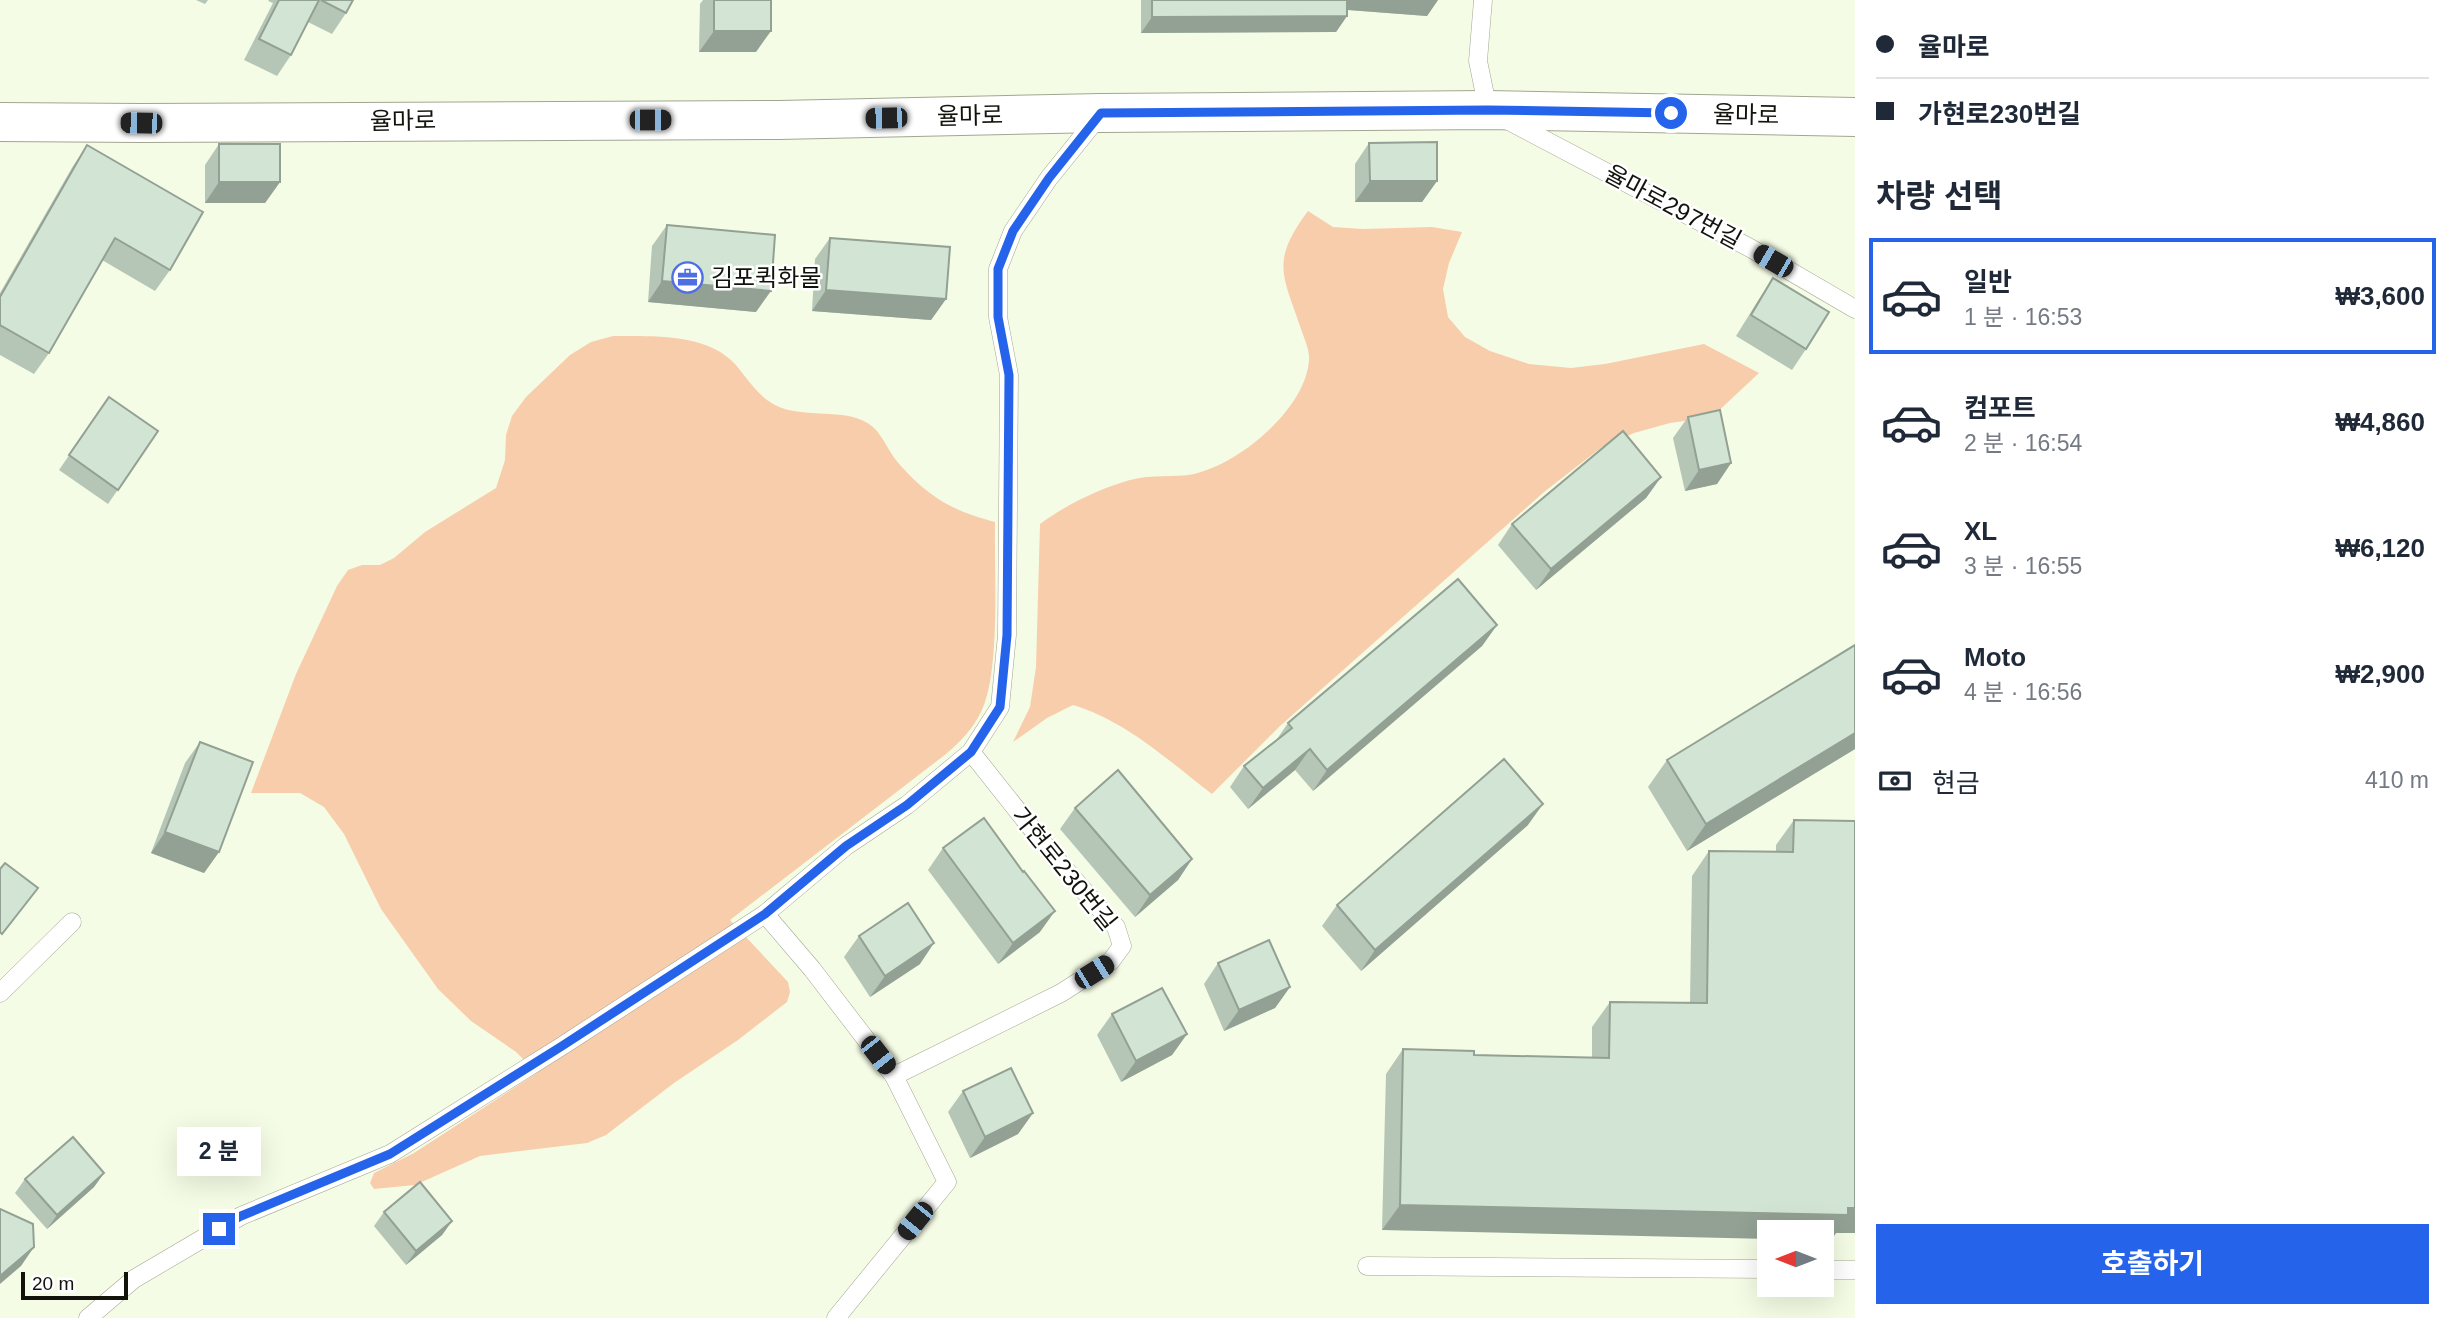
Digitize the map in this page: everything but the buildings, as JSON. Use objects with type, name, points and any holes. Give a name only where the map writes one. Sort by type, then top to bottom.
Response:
[{"type":"street","name":"율마로","points":[[0,122],[779,120],[1101,113],[1488,110],[1855,117]]},
{"type":"lane","points":[[1483,0],[1478,61],[1488,110]]},
{"type":"lane","name":"율마로297번길","points":[[1488,110],[1752,249],[1855,309]]},
{"type":"lane","points":[[88,1318],[134,1279],[241,1216],[390,1154],[765,914],[846,846],[907,805],[971,752],[1000,707],[1007,635],[1009,375],[998,317],[998,269],[1013,231],[1049,178],[1101,113]]},
{"type":"lane","name":"가현로230번길","points":[[894,1076],[1060,993],[1111,961],[1122,946],[1116,927],[1056,859],[971,752]]},
{"type":"lane","points":[[765,914],[894,1076],[947,1182],[836,1318]]},
{"type":"lane","points":[[0,993],[72,922]]},
{"type":"lane","points":[[1367,1266],[1757,1269]]},
{"type":"lane","points":[[1834,1270],[1855,1270]]},
{"type":"shaded area","points":[[1308,211],[1333,227],[1432,227],[1462,232],[1449,263],[1443,289],[1448,317],[1465,337],[1490,351],[1529,364],[1571,368],[1605,364],[1704,344],[1759,373],[1712,417],[1670,423],[1634,433],[1602,447],[1544,492],[1280,726],[1212,794],[1129,731],[1073,705],[1047,718],[1013,742],[1030,707],[1036,667],[1040,524],[1083,498],[1130,480],[1194,474],[1212,468],[1249,446],[1283,415],[1305,379],[1309,360],[1308,349],[1285,281],[1284,269],[1288,243]]},
{"type":"shaded area","points":[[613,336],[678,338],[709,347],[735,364],[758,392],[775,405],[799,412],[839,415],[863,421],[877,431],[901,466],[932,495],[954,508],[995,522],[994,647],[987,694],[974,724],[946,754],[730,920],[788,982],[790,992],[787,1002],[606,1135],[587,1143],[480,1156],[415,1185],[374,1189],[370,1183],[374,1173],[414,1153],[537,1073],[516,1052],[471,1021],[438,989],[381,909],[344,834],[324,807],[300,793],[251,793],[296,674],[337,586],[348,570],[362,565],[380,565],[394,558],[425,532],[496,488],[505,460],[506,435],[512,416],[526,397],[570,355],[591,342]]},
{"type":"place","name":"김포퀵화물","points":[[688,278]]},
{"type":"route","points":[[219,1229],[241,1216],[390,1154],[562,1046],[765,914],[846,846],[907,805],[971,752],[1000,707],[1007,635],[1009,375],[998,317],[998,269],[1013,231],[1049,178],[1101,113],[1488,110],[1671,113]]}]
